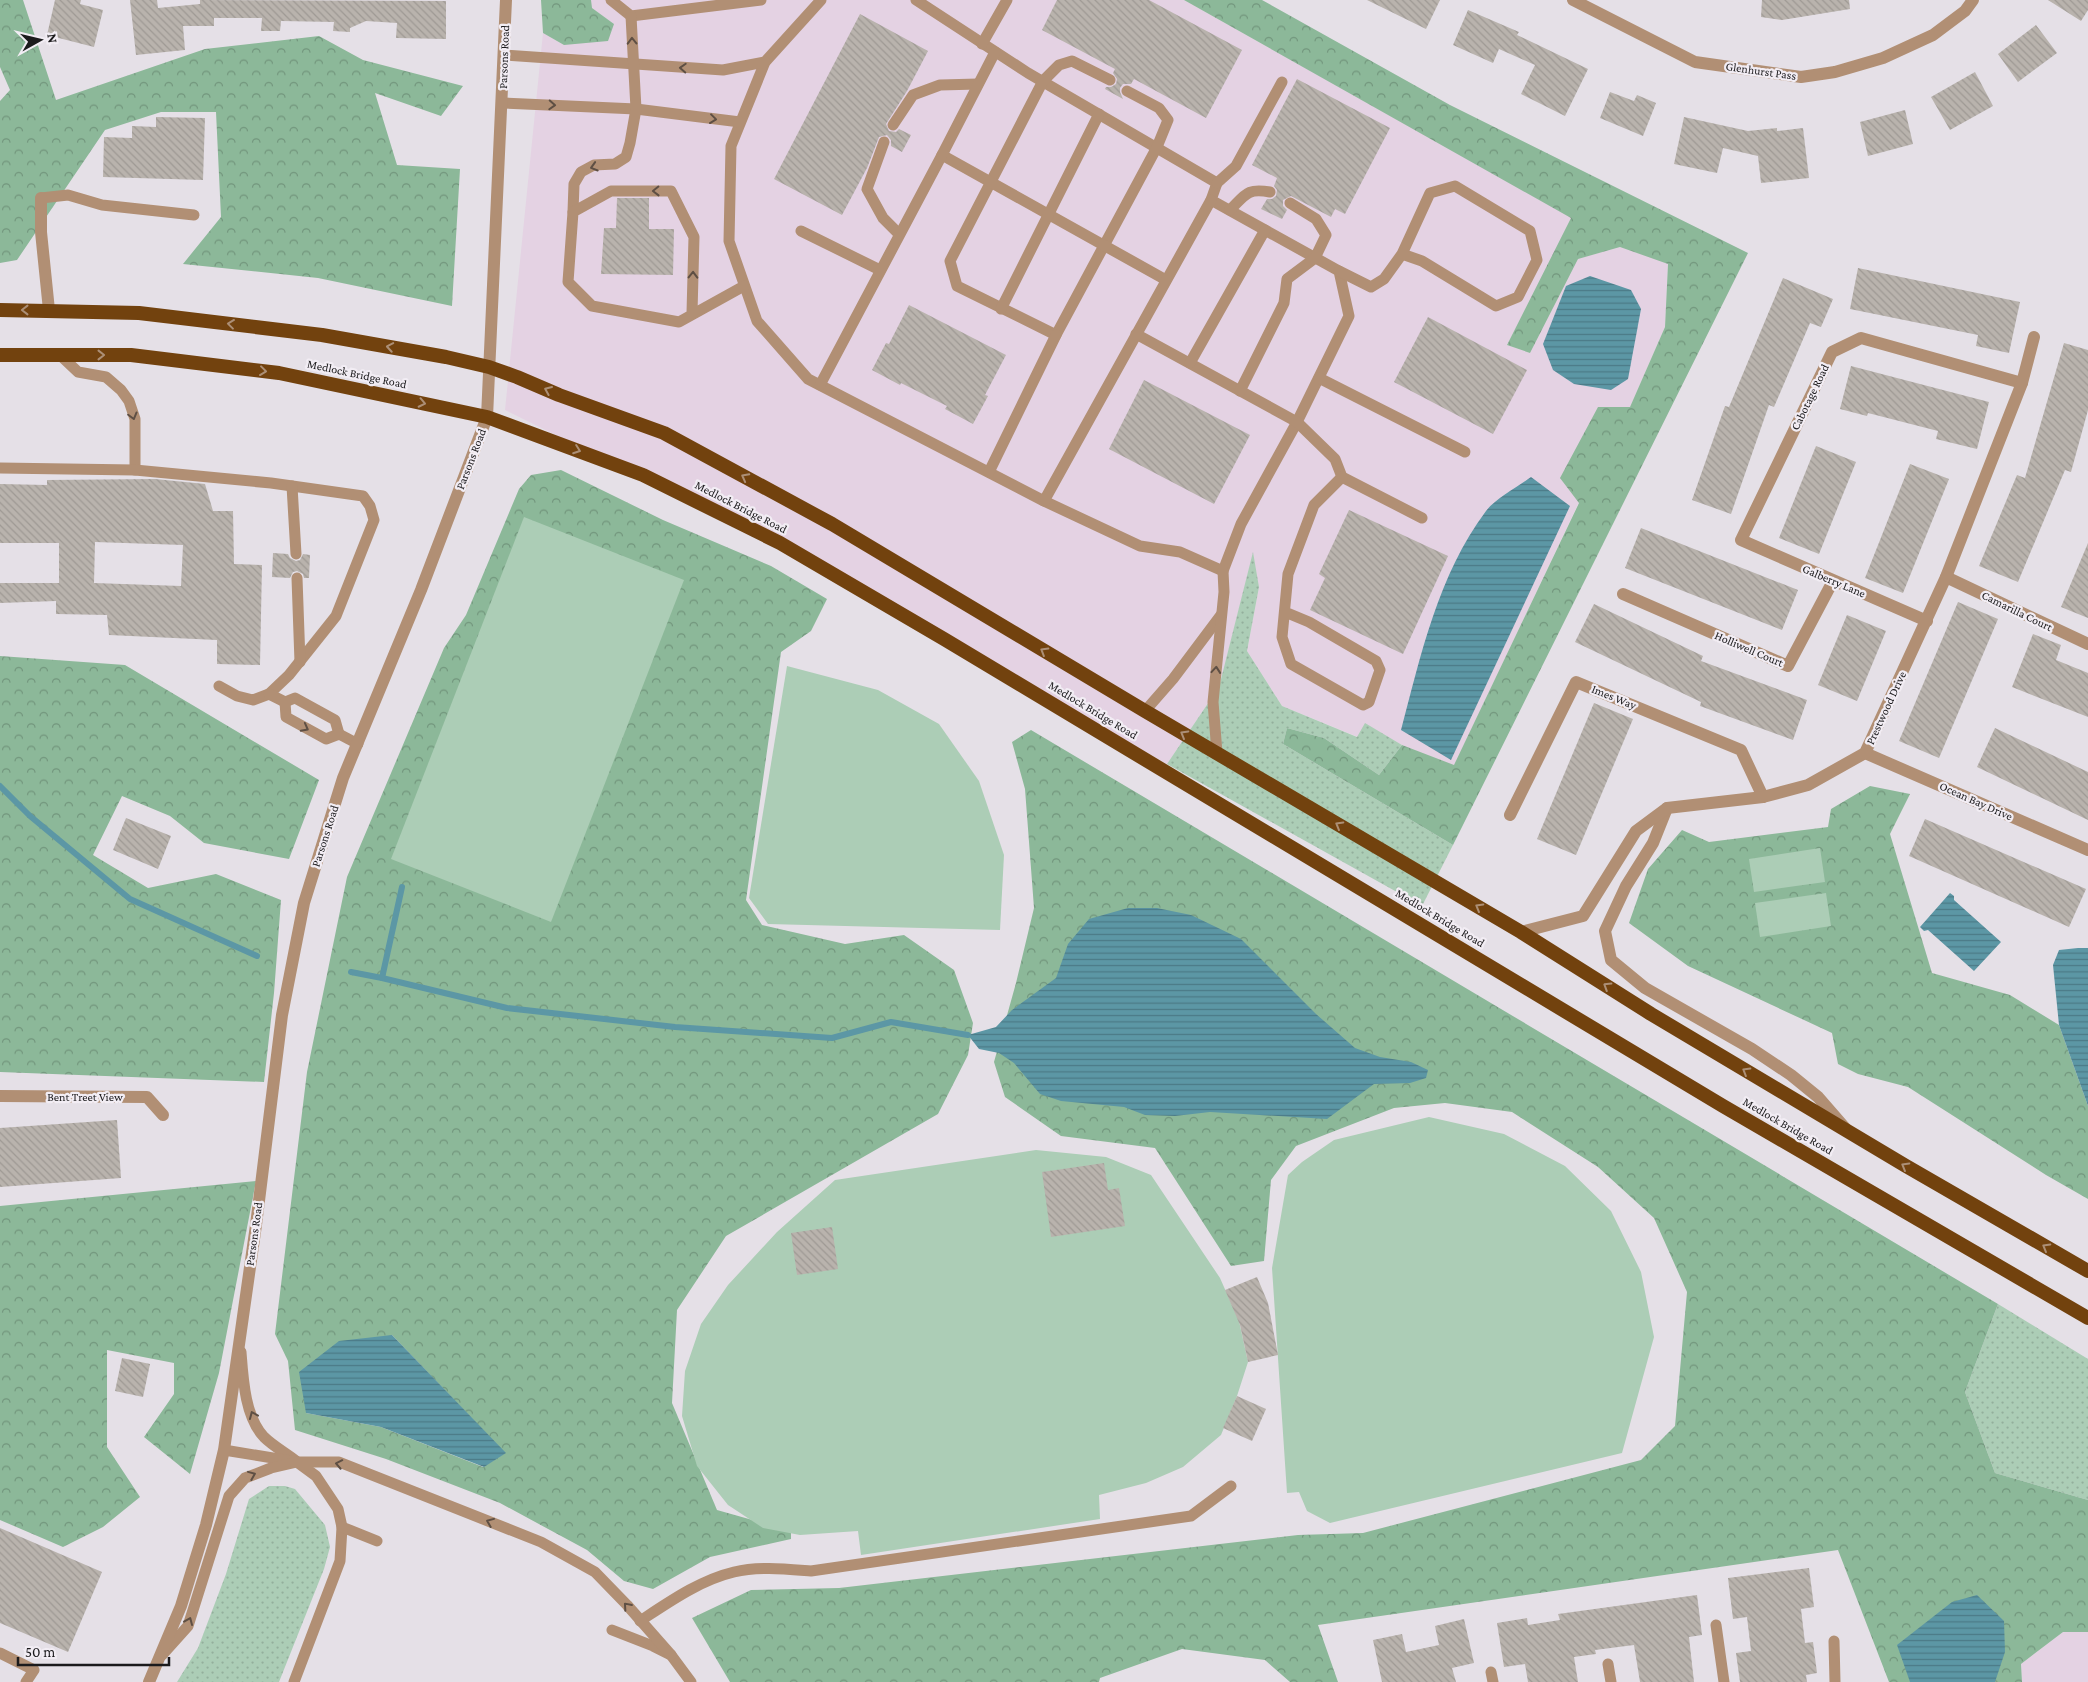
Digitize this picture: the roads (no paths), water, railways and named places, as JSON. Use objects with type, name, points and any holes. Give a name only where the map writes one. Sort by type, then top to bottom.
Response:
[{"type":"highway","name":"Medlock Bridge Road","points":[[0,310],[139,313],[314,334],[446,357],[489,367],[664,433],[832,524],[1521,932],[1651,1014],[1849,1132],[2088,1271]]},
{"type":"highway","name":"Medlock Bridge Road","points":[[0,355],[131,356],[279,373],[486,417],[643,475],[780,543],[944,639],[1723,1106],[2088,1318]]},
{"type":"street","name":"Parsons Road","points":[[149,1682],[181,1606],[204,1534],[224,1450],[284,1006],[308,890],[344,778],[415,605],[486,417],[503,103],[506,0]]},
{"type":"street","name":"Glenhurst Pass","points":[[1573,0],[1694,62],[1801,77],[1835,72],[1883,58],[1933,35],[1965,11],[1973,0]]},
{"type":"street","points":[[41,198],[41,232],[49,310]]},
{"type":"street","name":"Prestwood Drive","points":[[1668,808],[1763,797],[1808,785],[1865,753],[1946,577],[2022,383],[2034,337]]},
{"type":"street","name":"Cabotage Road","points":[[1740,540],[1832,352],[1861,338],[2022,383]]},
{"type":"street","name":"Galberry Lane","points":[[1740,540],[1927,621]]},
{"type":"street","name":"Camarilla Court","points":[[1946,577],[2088,644]]},
{"type":"street","name":"Holliwell Court","points":[[1623,594],[1788,666],[1833,581]]},
{"type":"street","name":"Imes Way","points":[[1510,815],[1576,682],[1741,750],[1763,797]]},
{"type":"street","name":"Ocean Bay Drive","points":[[1865,753],[2088,850]]},
{"type":"street","points":[[1521,932],[1583,916],[1636,832],[1668,808]]},
{"type":"street","name":"Medlock Bridge Road","points":[[1668,808],[1653,843],[1626,886],[1605,931],[1611,960],[1645,988],[1752,1049],[1791,1075],[1818,1097],[1849,1132]]},
{"type":"street","name":"Bent Treet View","points":[[0,1096],[147,1097],[163,1115]]},
{"type":"lane","points":[[611,0],[631,16],[760,0]]},
{"type":"lane","points":[[821,0],[766,62],[731,146],[728,241],[757,321],[808,379],[1044,501],[1140,546],[1180,552],[1223,571]]},
{"type":"lane","points":[[916,0],[995,52],[1217,183]]},
{"type":"lane","points":[[982,44],[1007,0]]},
{"type":"lane","points":[[631,16],[632,65],[636,109],[626,157],[615,164],[594,165],[581,172],[574,184],[574,212],[568,282],[592,306],[679,322],[692,313],[744,286]]},
{"type":"lane","points":[[820,385],[995,52]]},
{"type":"lane","points":[[504,56],[723,70],[766,62]]},
{"type":"lane","points":[[1056,335],[957,286],[950,261],[1043,81],[1059,65],[1072,61],[1110,80]]},
{"type":"lane","points":[[1044,501],[1210,200],[1217,183],[1236,166],[1282,82]]},
{"type":"lane","points":[[892,125],[913,95],[940,85],[978,84]]},
{"type":"lane","points":[[989,472],[1056,335],[1157,147],[1168,120],[1159,108],[1127,91]]},
{"type":"lane","points":[[503,103],[636,109],[740,122]]},
{"type":"lane","points":[[1001,309],[1099,114]]},
{"type":"lane","points":[[884,142],[867,189],[883,218],[899,234]]},
{"type":"lane","points":[[942,155],[1166,280]]},
{"type":"lane","points":[[1210,200],[1371,287],[1384,280],[1402,254],[1430,193],[1455,186],[1530,231],[1537,260],[1518,297],[1496,306],[1422,261],[1402,254]]},
{"type":"lane","points":[[574,212],[611,191],[671,190],[694,237],[692,313]]},
{"type":"lane","points":[[1230,210],[1244,195],[1254,190],[1270,192]]},
{"type":"lane","points":[[41,198],[68,195],[102,204],[194,215]]},
{"type":"lane","points":[[1240,391],[1284,303],[1287,279],[1315,258],[1326,235],[1316,219],[1290,203]]},
{"type":"lane","points":[[1190,363],[1265,230]]},
{"type":"lane","points":[[801,231],[880,270]]},
{"type":"lane","points":[[1218,753],[1213,702],[1224,592],[1223,571],[1241,524],[1297,422],[1350,316],[1339,271]]},
{"type":"lane","points":[[1136,334],[1297,422],[1335,459],[1342,477],[1422,518]]},
{"type":"lane","points":[[60,355],[78,372],[106,377],[121,390],[128,401],[135,419],[135,470]]},
{"type":"lane","points":[[1319,378],[1465,452]]},
{"type":"lane","points":[[0,468],[135,470],[292,486],[363,496],[370,506],[374,520],[336,616],[290,675],[269,694],[252,700],[236,696],[220,686]]},
{"type":"lane","points":[[1285,612],[1309,622],[1376,661],[1380,670],[1369,702],[1363,705],[1291,664],[1282,637],[1288,574],[1314,505],[1342,477]]},
{"type":"lane","points":[[292,486],[296,554]]},
{"type":"lane","points":[[297,578],[300,662]]},
{"type":"lane","points":[[1145,711],[1173,679],[1221,615]]},
{"type":"lane","points":[[269,694],[285,702],[295,698],[335,720],[339,734],[358,744]]},
{"type":"lane","points":[[285,702],[286,717],[326,739],[339,734]]},
{"type":"lane","points":[[240,1341],[244,1392],[252,1416],[264,1437],[316,1476],[338,1509],[342,1527],[340,1560],[294,1682]]},
{"type":"lane","points":[[224,1450],[298,1462],[339,1462],[541,1542],[595,1572],[671,1655],[691,1682]]},
{"type":"lane","points":[[159,1658],[188,1626],[229,1496],[245,1478],[271,1468],[298,1462]]},
{"type":"lane","points":[[640,1621],[690,1589],[735,1572],[774,1569],[811,1571],[1191,1516],[1231,1486]]},
{"type":"lane","points":[[342,1527],[377,1541]]},
{"type":"lane","points":[[1716,1625],[1724,1682]]},
{"type":"lane","points":[[612,1630],[671,1655]]},
{"type":"lane","points":[[1834,1640],[1835,1682]]},
{"type":"lane","points":[[0,1653],[34,1670],[26,1682]]},
{"type":"lane","points":[[1608,1664],[1611,1682]]},
{"type":"water","points":[[1590,276],[1631,290],[1641,309],[1628,379],[1611,390],[1574,384],[1553,370],[1543,344],[1566,286]]},
{"type":"water","points":[[1531,477],[1570,506],[1451,760],[1401,730],[1424,645],[1443,589],[1469,536],[1490,506]]},
{"type":"water","points":[[1950,893],[1954,896],[1954,900],[2001,942],[1974,971],[1928,930],[1924,931],[1920,927]]},
{"type":"water","points":[[1128,908],[1157,908],[1191,915],[1241,939],[1316,1014],[1355,1048],[1380,1057],[1411,1062],[1428,1070],[1426,1078],[1410,1083],[1374,1084],[1327,1119],[1210,1112],[1175,1116],[1145,1115],[1124,1107],[1061,1101],[1040,1094],[1014,1063],[999,1053],[979,1049],[968,1035],[996,1027],[1012,1010],[1056,978],[1068,944],[1089,919]]},
{"type":"water","points":[[2088,948],[2088,1106],[2059,1025],[2053,965],[2059,950]]},
{"type":"water","points":[[392,1335],[506,1453],[484,1467],[381,1427],[306,1413],[299,1372],[339,1341]]},
{"type":"water","points":[[1977,1595],[2004,1621],[2005,1652],[1995,1682],[1910,1682],[1897,1645],[1952,1602]]},
{"type":"waterway","points":[[0,786],[30,816],[130,899],[257,956]]},
{"type":"waterway","points":[[382,978],[402,887]]},
{"type":"waterway","points":[[351,972],[507,1008],[675,1027],[832,1038],[891,1022],[968,1035]]}]
